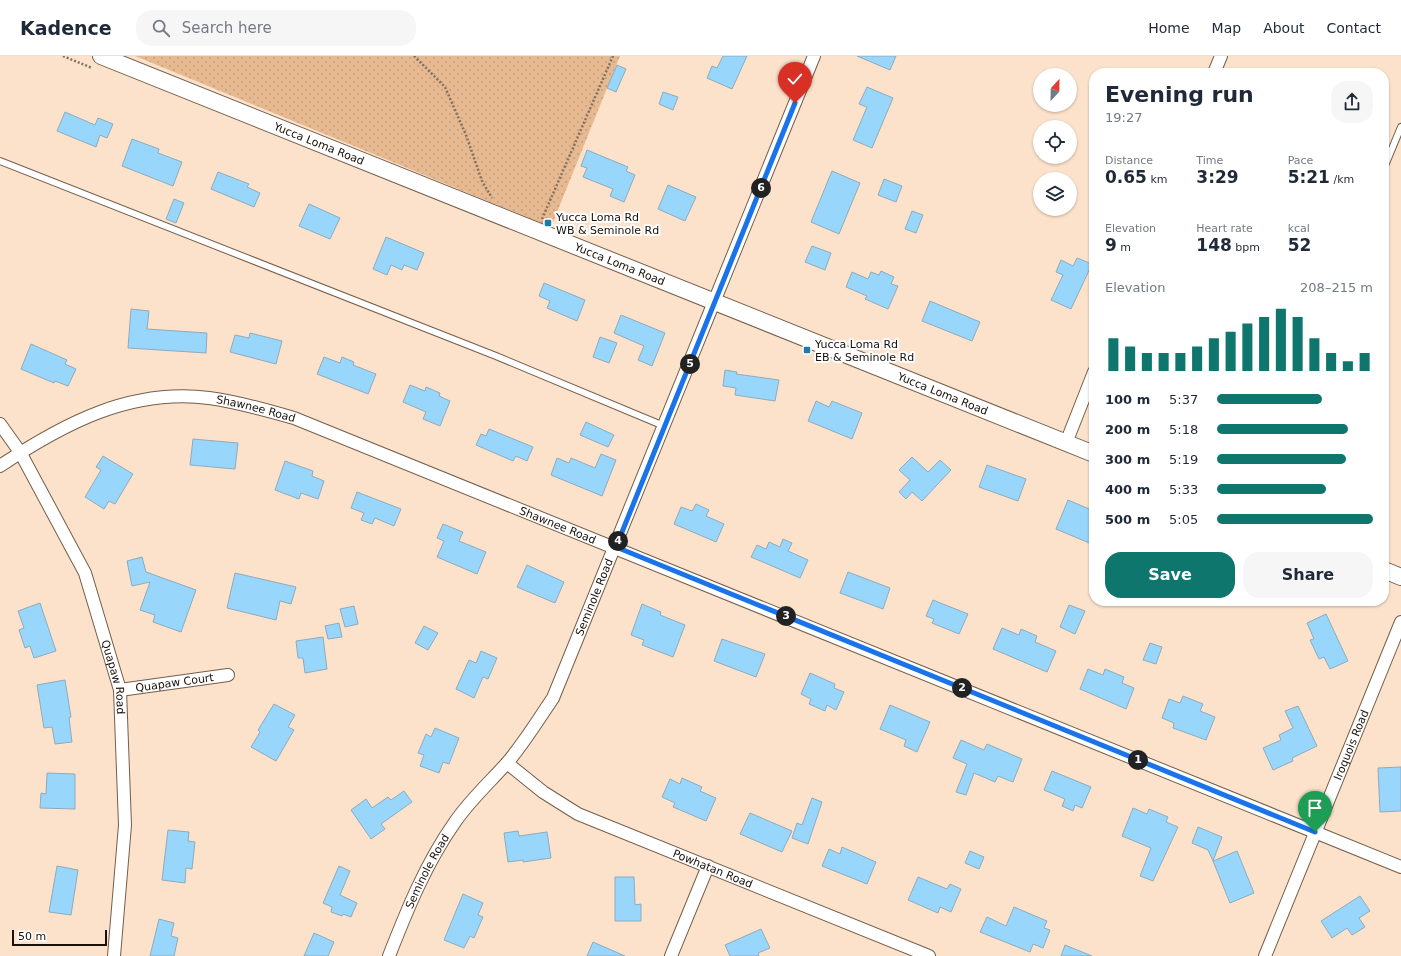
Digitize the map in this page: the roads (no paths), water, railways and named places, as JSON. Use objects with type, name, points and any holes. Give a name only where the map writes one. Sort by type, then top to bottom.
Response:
[{"type":"main road","name":"Yucca Loma Road","points":[[101,56],[1089,452]]},
{"type":"main road","points":[[1389,572],[1401,577]]},
{"type":"street","name":"Seminole Road","points":[[389,956],[408,909],[432,860],[454,823],[482,788],[507,763],[528,736],[553,698],[616,547],[814,56]]},
{"type":"street","points":[[1216,68],[1221,56]]},
{"type":"street","points":[[1066,443],[1089,385]]},
{"type":"street","name":"Shawnee Road","points":[[0,466],[20,452],[66,425],[99,411],[133,402],[174,397],[215,399],[245,404],[294,418],[616,547],[1401,867]]},
{"type":"street","name":"Quapaw Road","points":[[0,424],[20,452],[85,573],[120,690],[125,825],[114,956]]},
{"type":"street","name":"Iroquois Road","points":[[1265,956],[1401,622]]},
{"type":"street","name":"Quapaw Court","points":[[120,690],[228,675]]},
{"type":"street","name":"Powhatan Road","points":[[507,763],[543,792],[578,814],[929,956]]},
{"type":"street","points":[[671,956],[708,866]]},
{"type":"lane","points":[[1389,156],[1401,127]]},
{"type":"lane","points":[[0,161],[496,356],[664,426]]},
{"type":"place","name":"Yucca Loma Rd WB & Seminole Rd","points":[[548,223]]},
{"type":"place","name":"Yucca Loma Rd EB & Seminole Rd","points":[[807,350]]}]
